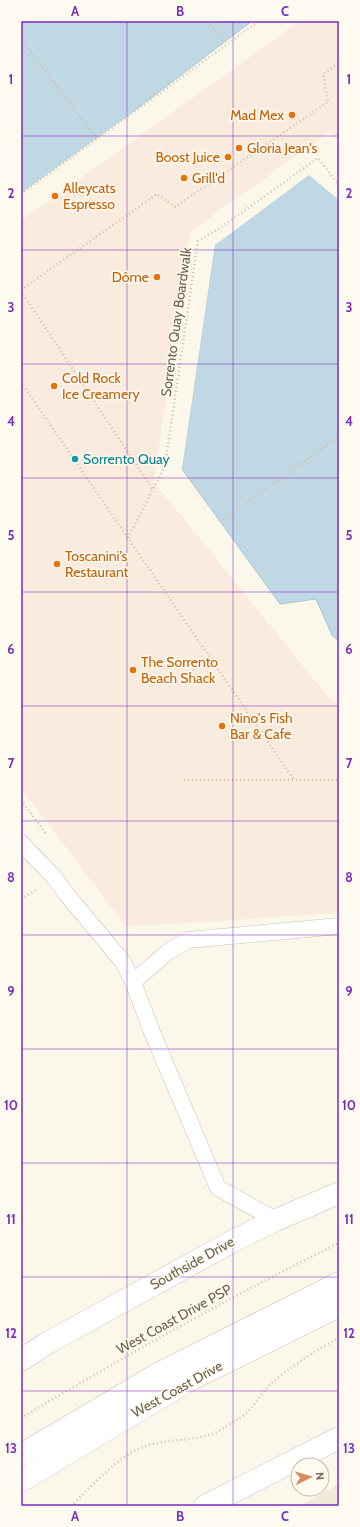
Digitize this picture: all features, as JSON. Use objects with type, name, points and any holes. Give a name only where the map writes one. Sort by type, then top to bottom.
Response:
[{"type":"main road","name":"Southside Drive","points":[[21,1360],[49,1342],[234,1240],[339,1193]]},
{"type":"main road","name":"West Coast Drive","points":[[21,1455],[160,1373],[339,1282]]},
{"type":"main road","name":"West Coast Drive","points":[[21,1481],[186,1382],[339,1306]]},
{"type":"main road","name":"Southside Drive","points":[[21,1346],[49,1342]]},
{"type":"main road","points":[[205,1506],[339,1438]]},
{"type":"lane","points":[[21,843],[54,877],[123,962],[133,982],[152,1032],[218,1188],[276,1220]]},
{"type":"lane","points":[[133,982],[170,950],[188,940],[339,926]]},
{"type":"path","points":[[208,21],[223,42]]},
{"type":"path","points":[[21,194],[259,21]]},
{"type":"path","points":[[21,39],[97,138]]},
{"type":"path","points":[[128,538],[153,491],[21,290],[157,194],[175,207],[328,102],[323,74],[339,63]]},
{"type":"path","name":"Sorrento Quay Boardwalk","points":[[153,491],[165,466],[198,241],[223,226],[318,158],[339,185]]},
{"type":"path","points":[[21,382],[294,780]]},
{"type":"path","points":[[220,522],[339,436]]},
{"type":"path","points":[[184,780],[339,780]]},
{"type":"path","points":[[21,899],[27,897]]},
{"type":"path","name":"West Coast Drive PSP","points":[[21,1418],[142,1347],[270,1277],[339,1243]]},
{"type":"path","points":[[71,1506],[120,1460],[139,1448],[154,1443],[214,1433],[240,1418],[250,1410],[273,1382],[303,1360],[339,1338]]},
{"type":"shaded area","name":"Sorrento Quay","points":[[300,21],[339,21],[339,142],[329,132],[190,232],[154,482],[328,697],[339,704],[339,913],[126,927],[21,788],[21,221]]},
{"type":"shaded area","points":[[339,1484],[339,1506],[299,1506],[315,1497],[330,1497],[330,1489]]},
{"type":"water","points":[[21,21],[252,21],[97,139],[21,193]]},
{"type":"water","points":[[302,166],[309,175],[339,189],[339,642],[332,635],[316,599],[280,604],[182,469],[215,245]]},
{"type":"pier","points":[[169,86],[98,140],[21,195],[21,193]]},
{"type":"pier","points":[[301,165],[304,165],[310,172],[323,165],[339,186],[339,200],[309,175],[215,245],[182,469],[181,467],[214,244]]},
{"type":"place","name":"Mad Mex","points":[[292,115]]},
{"type":"place","name":"Gloria Jean's","points":[[239,148]]},
{"type":"place","name":"Boost Juice","points":[[228,157]]},
{"type":"place","name":"Grill'd","points":[[184,178]]},
{"type":"place","name":"Alleycats Espresso","points":[[55,196]]},
{"type":"place","name":"Dôme","points":[[157,277]]},
{"type":"place","name":"Cold Rock Ice Creamery","points":[[54,386]]},
{"type":"place","name":"Sorrento Quay","points":[[75,459]]},
{"type":"place","name":"Toscanini’s Restaurant","points":[[57,564]]},
{"type":"place","name":"The Sorrento Beach Shack","points":[[133,670]]},
{"type":"place","name":"Nino's Fish Bar & Cafe","points":[[222,726]]}]
